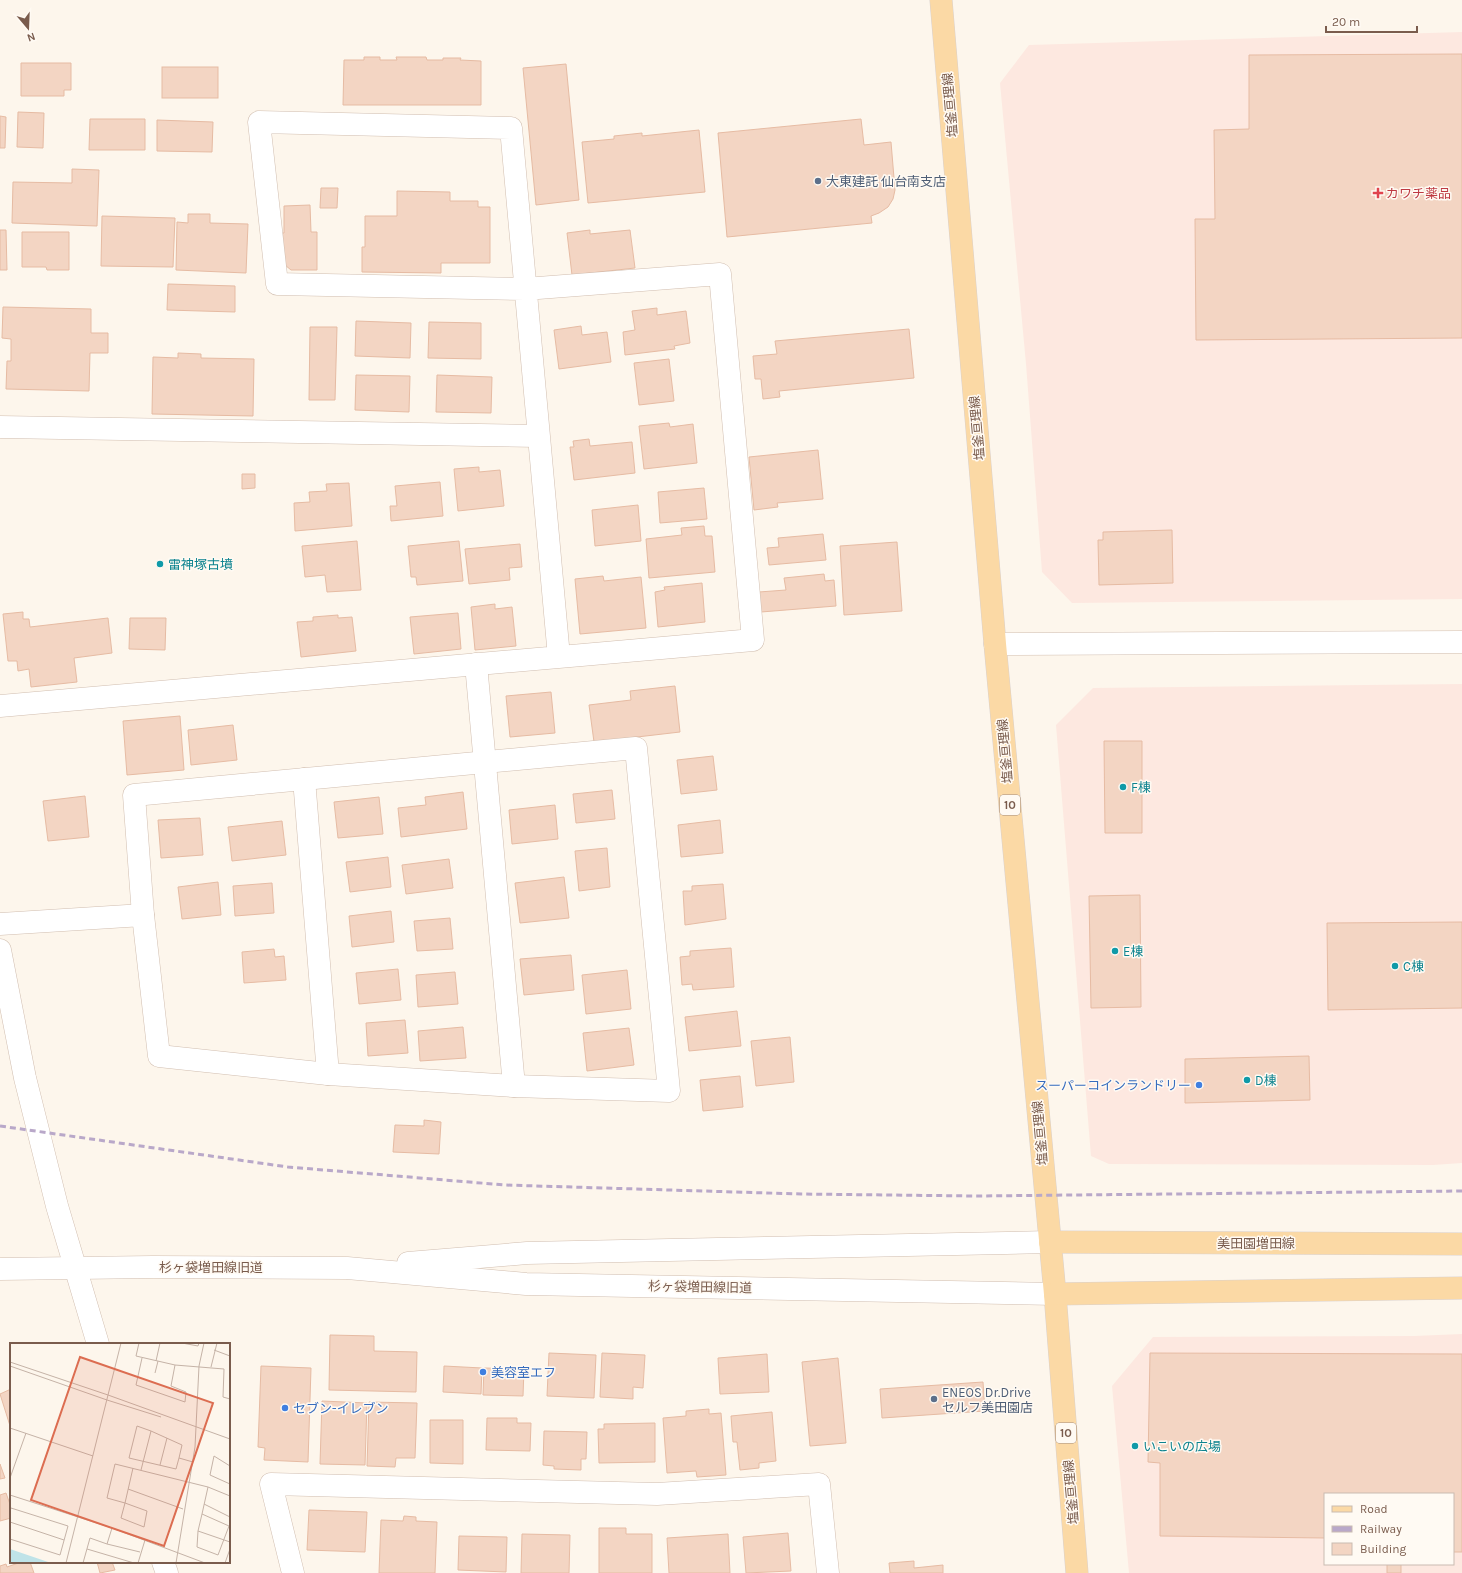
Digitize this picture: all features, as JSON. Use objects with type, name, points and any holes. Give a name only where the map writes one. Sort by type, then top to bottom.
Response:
[{"type":"main road","name":"塩釜亘理線","points":[[941,0],[995,644],[1055,1294],[1077,1573]]},
{"type":"main road","name":"美田園増田線","points":[[1050,1242],[1462,1244]]},
{"type":"main road","points":[[1055,1294],[1462,1288]]},
{"type":"street","points":[[0,706],[753,640],[720,274],[525,289],[277,284],[259,122],[511,128],[525,289],[538,436],[559,657]]},
{"type":"street","points":[[0,427],[538,436]]},
{"type":"street","points":[[995,644],[1462,642]]},
{"type":"street","points":[[476,664],[514,1086]]},
{"type":"street","points":[[636,748],[669,1091],[514,1086],[328,1074],[159,1056],[143,915],[134,795],[304,779],[636,748]]},
{"type":"street","points":[[304,779],[328,1074]]},
{"type":"street","points":[[0,924],[143,915]]},
{"type":"street","points":[[0,950],[25,1078],[57,1206],[98,1343]]},
{"type":"street","name":"杉ヶ袋増田線旧道","points":[[0,1269],[347,1268],[527,1253],[1050,1242]]},
{"type":"street","name":"杉ヶ袋増田線旧道","points":[[347,1268],[526,1284],[1055,1294]]},
{"type":"street","points":[[293,1573],[271,1484],[657,1494],[819,1484],[828,1573]]},
{"type":"street","points":[[164,1563],[167,1573]]},
{"type":"shaded area","points":[[1462,32],[1462,599],[1072,603],[1042,572],[1026,364],[1000,83],[1029,45]]},
{"type":"shaded area","points":[[1462,684],[1462,1163],[1433,1165],[1109,1164],[1091,1156],[1056,725],[1093,688]]},
{"type":"shaded area","points":[[1462,1334],[1462,1573],[1129,1573],[1112,1386],[1153,1337],[1414,1336]]},
{"type":"building","points":[[1462,54],[1462,338],[1196,340],[1195,219],[1215,219],[1214,130],[1249,129],[1249,55]]},
{"type":"building","points":[[364,57],[380,57],[380,60],[397,60],[396,57],[426,57],[427,60],[461,58],[460,60],[481,61],[481,105],[343,105],[344,60],[364,60]]},
{"type":"building","points":[[21,63],[71,63],[71,90],[64,90],[64,96],[21,96]]},
{"type":"building","points":[[566,64],[579,200],[536,205],[523,68]]},
{"type":"building","points":[[162,67],[218,67],[218,98],[162,98]]},
{"type":"building","points":[[18,112],[44,113],[43,148],[17,147]]},
{"type":"building","points":[[0,116],[6,117],[5,148],[0,148]]},
{"type":"building","points":[[90,119],[145,119],[145,150],[89,150]]},
{"type":"building","points":[[861,119],[864,145],[891,142],[895,190],[893,199],[888,207],[871,216],[872,223],[727,237],[718,133]]},
{"type":"building","points":[[157,120],[213,122],[212,152],[157,151]]},
{"type":"building","points":[[699,130],[705,192],[588,203],[582,142],[614,139],[614,136],[642,133],[642,136]]},
{"type":"building","points":[[72,169],[99,170],[97,226],[12,223],[13,182],[72,183]]},
{"type":"building","points":[[321,188],[338,188],[337,208],[320,208]]},
{"type":"building","points":[[397,191],[450,192],[450,201],[478,201],[478,207],[490,207],[490,263],[441,263],[441,273],[362,272],[362,247],[365,247],[365,216],[397,216]]},
{"type":"building","points":[[310,205],[311,232],[317,232],[317,270],[291,270],[279,260],[279,233],[284,233],[284,206]]},
{"type":"building","points":[[188,214],[210,214],[210,223],[248,224],[246,273],[176,270],[177,222],[188,223]]},
{"type":"building","points":[[102,216],[175,218],[173,267],[101,266]]},
{"type":"building","points":[[0,230],[6,230],[7,270],[0,270]]},
{"type":"building","points":[[590,230],[590,234],[630,230],[635,268],[572,275],[567,233]]},
{"type":"building","points":[[22,232],[69,232],[69,270],[47,270],[46,267],[22,267]]},
{"type":"building","points":[[168,284],[235,286],[235,312],[167,310]]},
{"type":"building","points":[[3,307],[91,309],[91,333],[108,333],[108,353],[90,353],[89,391],[6,389],[7,361],[11,361],[11,339],[2,338]]},
{"type":"building","points":[[657,308],[657,315],[686,311],[690,343],[674,346],[675,349],[625,355],[623,332],[635,330],[632,311]]},
{"type":"building","points":[[356,321],[411,323],[410,358],[355,356]]},
{"type":"building","points":[[429,322],[481,323],[481,359],[428,358]]},
{"type":"building","points":[[581,326],[582,335],[607,332],[611,362],[559,369],[554,330]]},
{"type":"building","points":[[310,327],[337,327],[335,400],[309,400]]},
{"type":"building","points":[[909,329],[914,378],[779,391],[780,397],[763,399],[761,379],[755,379],[753,356],[777,354],[775,341]]},
{"type":"building","points":[[178,353],[201,354],[201,358],[254,359],[253,416],[152,414],[153,357],[178,358]]},
{"type":"building","points":[[669,359],[674,401],[639,405],[634,363]]},
{"type":"building","points":[[356,375],[410,376],[409,412],[355,410]]},
{"type":"building","points":[[437,375],[492,377],[491,413],[436,412]]},
{"type":"building","points":[[669,423],[670,427],[693,424],[697,463],[644,469],[639,426]]},
{"type":"building","points":[[589,439],[590,446],[632,442],[635,473],[574,480],[570,447],[574,447],[573,441]]},
{"type":"building","points":[[818,450],[823,499],[777,503],[778,507],[754,510],[749,457]]},
{"type":"building","points":[[479,467],[479,472],[500,470],[504,506],[458,511],[454,469]]},
{"type":"building","points":[[242,474],[255,474],[255,488],[242,489]]},
{"type":"building","points":[[440,482],[443,516],[391,521],[390,506],[397,506],[395,486]]},
{"type":"building","points":[[349,483],[352,526],[295,531],[294,503],[310,502],[309,492],[327,491],[326,484]]},
{"type":"building","points":[[704,488],[707,519],[660,523],[658,492]]},
{"type":"building","points":[[638,505],[641,541],[595,546],[592,510]]},
{"type":"building","points":[[704,526],[705,536],[712,536],[715,572],[649,578],[646,539],[682,535],[681,528]]},
{"type":"building","points":[[1172,530],[1173,583],[1099,585],[1098,540],[1103,540],[1103,532]]},
{"type":"building","points":[[823,534],[826,560],[769,565],[767,548],[779,547],[778,538]]},
{"type":"building","points":[[357,541],[361,590],[327,592],[325,575],[305,577],[302,546]]},
{"type":"building","points":[[459,541],[463,581],[417,585],[416,577],[411,577],[408,546]]},
{"type":"building","points":[[897,542],[902,611],[844,615],[840,546]]},
{"type":"building","points":[[520,544],[522,567],[509,568],[510,580],[469,584],[465,549]]},
{"type":"building","points":[[824,574],[825,581],[834,580],[836,606],[761,612],[759,592],[786,590],[784,578]]},
{"type":"building","points":[[603,576],[604,581],[641,577],[646,628],[580,634],[575,579]]},
{"type":"building","points":[[702,583],[705,622],[658,627],[655,592],[665,590],[664,587]]},
{"type":"building","points":[[495,604],[495,609],[512,607],[516,646],[475,650],[471,607]]},
{"type":"building","points":[[23,612],[23,619],[29,619],[30,627],[108,618],[112,653],[74,658],[77,682],[31,687],[29,669],[18,671],[17,661],[8,661],[3,614]]},
{"type":"building","points":[[458,613],[461,649],[414,654],[410,617]]},
{"type":"building","points":[[338,615],[338,618],[352,617],[356,651],[301,657],[297,622],[313,621],[313,617]]},
{"type":"building","points":[[130,618],[166,618],[165,650],[129,649]]},
{"type":"building","points":[[675,686],[680,732],[594,742],[589,705],[631,700],[630,691]]},
{"type":"building","points":[[551,692],[555,733],[510,737],[506,696]]},
{"type":"building","points":[[180,716],[184,770],[127,775],[123,721]]},
{"type":"building","points":[[233,725],[237,760],[191,765],[188,730]]},
{"type":"building","name":"F棟","points":[[1104,741],[1142,741],[1142,833],[1105,833]]},
{"type":"building","points":[[713,756],[717,790],[681,794],[677,760]]},
{"type":"building","points":[[612,790],[615,819],[576,823],[573,794]]},
{"type":"building","points":[[463,792],[467,829],[401,837],[398,808],[426,805],[425,797]]},
{"type":"building","points":[[85,796],[89,837],[48,841],[43,801]]},
{"type":"building","points":[[379,797],[383,834],[338,838],[334,802]]},
{"type":"building","points":[[555,805],[558,839],[512,844],[509,810]]},
{"type":"building","points":[[200,818],[203,855],[161,858],[158,820]]},
{"type":"building","points":[[720,820],[723,853],[681,857],[678,825]]},
{"type":"building","points":[[282,821],[286,855],[232,861],[228,827]]},
{"type":"building","points":[[607,848],[610,887],[579,891],[575,851]]},
{"type":"building","points":[[388,857],[391,887],[350,892],[346,862]]},
{"type":"building","points":[[449,859],[453,888],[406,894],[402,865]]},
{"type":"building","points":[[564,877],[569,918],[520,923],[515,883]]},
{"type":"building","points":[[218,882],[221,915],[182,919],[178,887]]},
{"type":"building","points":[[272,883],[274,913],[235,916],[233,886]]},
{"type":"building","points":[[723,884],[726,919],[685,925],[683,891],[692,891],[692,886]]},
{"type":"building","name":"E棟","points":[[1140,895],[1141,1007],[1091,1008],[1089,896]]},
{"type":"building","points":[[391,911],[394,942],[352,947],[349,916]]},
{"type":"building","points":[[450,918],[453,949],[417,951],[414,921]]},
{"type":"building","name":"C棟","points":[[1462,922],[1462,1008],[1328,1010],[1327,923]]},
{"type":"building","points":[[731,948],[734,987],[693,990],[692,984],[682,985],[680,957],[690,956],[690,951]]},
{"type":"building","points":[[274,949],[275,957],[284,956],[286,980],[244,983],[242,952]]},
{"type":"building","points":[[571,955],[574,990],[524,995],[520,959]]},
{"type":"building","points":[[398,969],[401,1000],[359,1004],[356,973]]},
{"type":"building","points":[[627,970],[631,1009],[586,1014],[582,975]]},
{"type":"building","points":[[455,972],[458,1004],[418,1007],[416,975]]},
{"type":"building","points":[[737,1011],[741,1046],[689,1051],[685,1017]]},
{"type":"building","points":[[405,1020],[408,1053],[368,1056],[366,1023]]},
{"type":"building","points":[[463,1027],[466,1058],[420,1061],[418,1031]]},
{"type":"building","points":[[629,1028],[634,1065],[587,1071],[583,1033]]},
{"type":"building","points":[[790,1037],[794,1082],[756,1086],[751,1041]]},
{"type":"building","name":"D棟","points":[[1309,1056],[1310,1100],[1185,1103],[1185,1059]]},
{"type":"building","points":[[740,1076],[743,1107],[703,1111],[700,1080]]},
{"type":"building","points":[[424,1120],[441,1122],[439,1154],[393,1152],[395,1125],[424,1126]]},
{"type":"building","points":[[330,1335],[374,1336],[374,1351],[417,1352],[416,1392],[329,1390]]},
{"type":"building","points":[[549,1353],[596,1355],[594,1398],[547,1396]]},
{"type":"building","points":[[602,1353],[645,1355],[643,1388],[633,1387],[633,1399],[600,1397]]},
{"type":"building","points":[[1150,1353],[1462,1354],[1462,1552],[1454,1552],[1454,1493],[1324,1493],[1324,1538],[1160,1536],[1160,1463],[1148,1462]]},
{"type":"building","points":[[767,1354],[769,1392],[720,1394],[718,1358]]},
{"type":"building","points":[[838,1358],[846,1443],[810,1446],[802,1362]]},
{"type":"building","name":"セブン-イレブン","points":[[261,1366],[311,1368],[308,1462],[264,1460],[265,1448],[258,1447]]},
{"type":"building","points":[[444,1366],[482,1368],[481,1394],[443,1392]]},
{"type":"building","points":[[484,1368],[524,1369],[523,1396],[483,1395]]},
{"type":"building","points":[[983,1382],[985,1411],[882,1418],[880,1389]]},
{"type":"building","points":[[10,1389],[10,1426],[0,1394]]},
{"type":"building","points":[[322,1401],[367,1403],[365,1465],[320,1464]]},
{"type":"building","points":[[369,1402],[417,1403],[415,1458],[396,1458],[395,1467],[367,1466]]},
{"type":"building","points":[[709,1409],[709,1414],[721,1413],[726,1475],[697,1477],[696,1471],[667,1473],[663,1418],[686,1416],[686,1411]]},
{"type":"building","points":[[772,1412],[776,1461],[759,1463],[759,1468],[740,1470],[737,1442],[733,1442],[731,1416]]},
{"type":"building","points":[[487,1418],[517,1418],[517,1423],[531,1423],[530,1451],[486,1450]]},
{"type":"building","points":[[430,1420],[463,1420],[463,1464],[430,1463]]},
{"type":"building","points":[[655,1423],[655,1462],[599,1463],[598,1429],[604,1429],[604,1424]]},
{"type":"building","points":[[544,1431],[587,1432],[586,1459],[581,1459],[581,1470],[554,1469],[554,1466],[543,1465]]},
{"type":"building","points":[[0,1464],[5,1478],[0,1479]]},
{"type":"building","points":[[6,1493],[10,1504],[10,1518],[0,1521],[0,1495]]},
{"type":"building","points":[[309,1510],[367,1512],[365,1552],[307,1550]]},
{"type":"building","points":[[404,1516],[416,1517],[416,1521],[437,1522],[435,1573],[379,1573],[381,1520],[403,1521]]},
{"type":"building","points":[[599,1528],[626,1528],[626,1534],[652,1534],[652,1573],[599,1573]]},
{"type":"building","points":[[788,1533],[791,1571],[746,1573],[743,1537]]},
{"type":"building","points":[[522,1534],[570,1535],[569,1573],[521,1573]]},
{"type":"building","points":[[728,1534],[730,1573],[669,1573],[667,1538]]},
{"type":"building","points":[[459,1536],[507,1537],[506,1572],[458,1570]]},
{"type":"building","points":[[914,1561],[914,1568],[943,1565],[943,1573],[890,1573],[889,1563]]},
{"type":"building","points":[[18,1563],[30,1563],[34,1573],[0,1573],[0,1566],[6,1564],[7,1567]]},
{"type":"building","points":[[97,1563],[112,1563],[115,1570],[100,1573]]},
{"type":"building","points":[[1387,1565],[1401,1565],[1401,1573],[1387,1573]]},
{"type":"railway","points":[[0,1126],[288,1167],[505,1185],[801,1194],[977,1196],[1462,1191]]},
{"type":"place","name":"大東建託 仙台南支店","points":[[818,181]]},
{"type":"place","name":"カワチ薬品","points":[[1378,193]]},
{"type":"place","name":"雷神塚古墳","points":[[160,564]]},
{"type":"place","name":"F棟","points":[[1123,787]]},
{"type":"place","name":"E棟","points":[[1115,951]]},
{"type":"place","name":"C棟","points":[[1395,966]]},
{"type":"place","name":"D棟","points":[[1247,1080]]},
{"type":"place","name":"スーパーコインランドリー","points":[[1199,1085]]},
{"type":"place","name":"美容室エフ","points":[[483,1372]]},
{"type":"place","name":"ENEOS Dr.Drive セルフ美田園店","points":[[934,1399]]},
{"type":"place","name":"セブン-イレブン","points":[[285,1408]]},
{"type":"place","name":"いこいの広場","points":[[1135,1446]]}]
